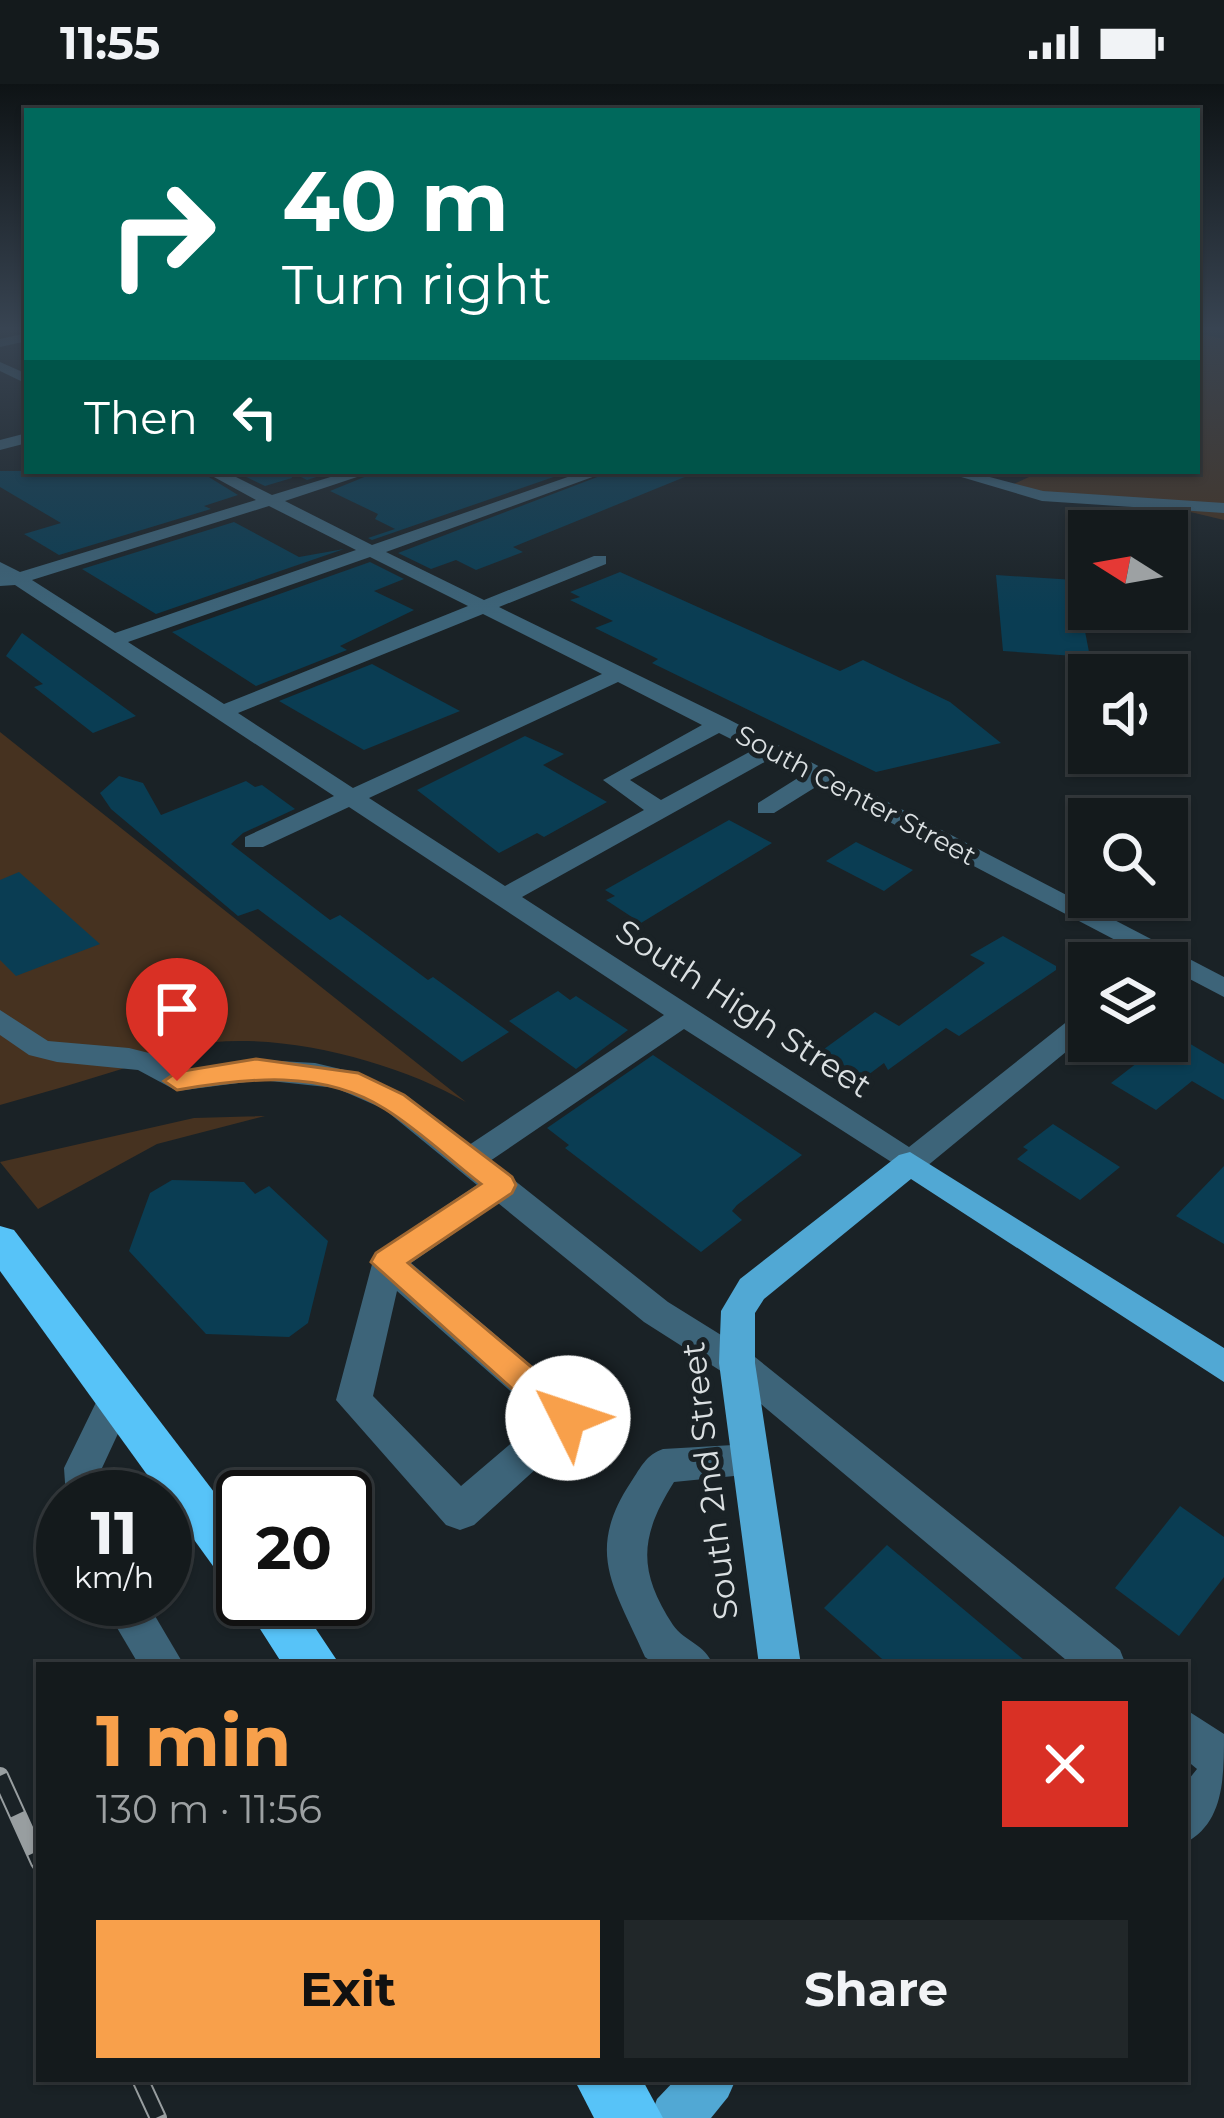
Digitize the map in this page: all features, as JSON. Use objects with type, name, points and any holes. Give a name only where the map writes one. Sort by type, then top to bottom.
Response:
[{"type":"highway","points":[[0,1241],[216,1531]]},
{"type":"highway","points":[[286,1626],[312,1662]]},
{"type":"highway","points":[[607,2082],[631,2118]]},
{"type":"main road","name":"South 2nd Street","points":[[780,1662],[737,1363],[738,1311],[752,1289],[910,1163]]},
{"type":"main road","name":"South High Street","points":[[910,1163],[1224,1367]]},
{"type":"main road","points":[[676,2118],[707,2082]]},
{"type":"street","name":"South Center Street","points":[[217,474],[720,724],[1127,942]]},
{"type":"street","points":[[6,576],[357,474]]},
{"type":"street","points":[[959,474],[1020,492],[1224,508]]},
{"type":"street","points":[[112,641],[585,476]]},
{"type":"street","points":[[222,712],[600,560]]},
{"type":"street","name":"South High Street","points":[[6,576],[910,1163]]},
{"type":"street","points":[[254,842],[618,674]]},
{"type":"street","points":[[660,810],[614,780],[720,724]]},
{"type":"street","points":[[502,897],[770,750]]},
{"type":"street","points":[[766,808],[818,775]]},
{"type":"street","name":"South Center Street","points":[[1188,972],[1224,988]]},
{"type":"street","points":[[470,1159],[683,1016]]},
{"type":"street","points":[[0,1019],[41,1048],[143,1058],[164,1067],[177,1081],[256,1068],[348,1080],[395,1102],[656,1312],[737,1363],[1101,1662]]},
{"type":"street","name":"South 2nd Street","points":[[910,1163],[1068,1035]]},
{"type":"street","points":[[387,1262],[568,1418],[460,1512],[354,1400],[387,1262],[501,1185]]},
{"type":"street","points":[[83,1470],[117,1397]]},
{"type":"street","points":[[688,1662],[660,1643],[623,1557],[633,1513],[664,1466],[751,1461]]},
{"type":"street","points":[[138,1626],[161,1662]]},
{"type":"street","points":[[1188,1734],[1224,1767],[1188,1816]]},
{"type":"shaded area","points":[[1200,425],[1224,425],[1224,520],[1161,505],[1007,487],[1035,474],[1200,474]]},
{"type":"shaded area","points":[[0,732],[466,1102],[368,1061],[255,1041],[187,1046],[0,1105]]},
{"type":"shaded area","points":[[265,1116],[157,1144],[38,1209],[0,1162],[194,1118]]},
{"type":"building","points":[[0,471],[204,474],[238,495],[204,506],[211,509],[59,555],[24,534],[61,523],[0,487]]},
{"type":"building","points":[[240,474],[291,474],[292,478],[265,486]]},
{"type":"building","points":[[295,474],[326,474],[307,480]]},
{"type":"building","points":[[372,474],[562,474],[372,540],[368,538],[395,529],[375,519],[378,514],[330,491]]},
{"type":"building","points":[[605,474],[692,474],[513,547],[523,552],[476,570],[456,560],[431,569],[398,553]]},
{"type":"building","points":[[234,522],[299,557],[344,549],[156,614],[82,569]]},
{"type":"building","points":[[370,562],[404,579],[374,591],[414,610],[340,646],[347,650],[256,686],[172,632]]},
{"type":"building","points":[[620,572],[840,671],[863,660],[950,702],[1001,743],[876,772],[652,663],[658,659],[595,628],[613,621],[570,600],[580,597],[570,592]]},
{"type":"building","points":[[996,575],[1068,580],[1068,630],[1085,630],[1089,654],[1003,651]]},
{"type":"building","points":[[22,633],[136,716],[93,733],[34,687],[43,684],[6,656]]},
{"type":"building","points":[[372,664],[460,711],[364,750],[279,701]]},
{"type":"building","points":[[525,736],[564,754],[543,765],[607,802],[544,837],[537,833],[499,853],[417,790]]},
{"type":"building","points":[[119,776],[143,783],[161,815],[246,781],[255,787],[262,785],[295,809],[243,833],[231,844],[330,920],[340,915],[509,1032],[462,1062],[258,909],[238,916],[111,809],[100,793]]},
{"type":"building","points":[[729,820],[772,843],[641,923],[606,900],[615,896],[605,890]]},
{"type":"building","points":[[856,842],[913,870],[884,891],[826,861]]},
{"type":"building","points":[[19,872],[100,944],[16,976],[0,960],[0,880]]},
{"type":"building","points":[[1003,936],[1056,970],[959,1036],[946,1028],[888,1070],[884,1063],[864,1078],[820,1052],[875,1012],[899,1026],[985,963],[970,955]]},
{"type":"building","points":[[558,991],[570,1000],[576,996],[628,1030],[576,1069],[509,1021]]},
{"type":"building","points":[[1188,1043],[1224,1064],[1224,1100],[1192,1081],[1156,1110],[1111,1083],[1138,1062],[1188,1062]]},
{"type":"building","points":[[653,1055],[802,1155],[737,1205],[732,1211],[742,1220],[701,1252],[565,1148],[569,1145],[547,1128]]},
{"type":"building","points":[[1053,1124],[1120,1167],[1080,1200],[1017,1159],[1028,1150],[1023,1147]]},
{"type":"building","points":[[1224,1166],[1224,1244],[1176,1216]]},
{"type":"building","points":[[172,1180],[244,1182],[255,1194],[269,1186],[328,1241],[308,1323],[289,1337],[206,1334],[129,1251],[150,1193]]},
{"type":"building","points":[[1180,1506],[1224,1537],[1224,1577],[1179,1636],[1115,1588]]},
{"type":"building","points":[[887,1545],[1026,1662],[886,1662],[824,1608]]},
{"type":"railway","points":[[0,1776],[36,1855]]},
{"type":"railway","points":[[141,2082],[158,2118]]},
{"type":"route","points":[[177,1081],[256,1068],[316,1072],[348,1080],[395,1102],[501,1185],[387,1262],[568,1418]]}]
